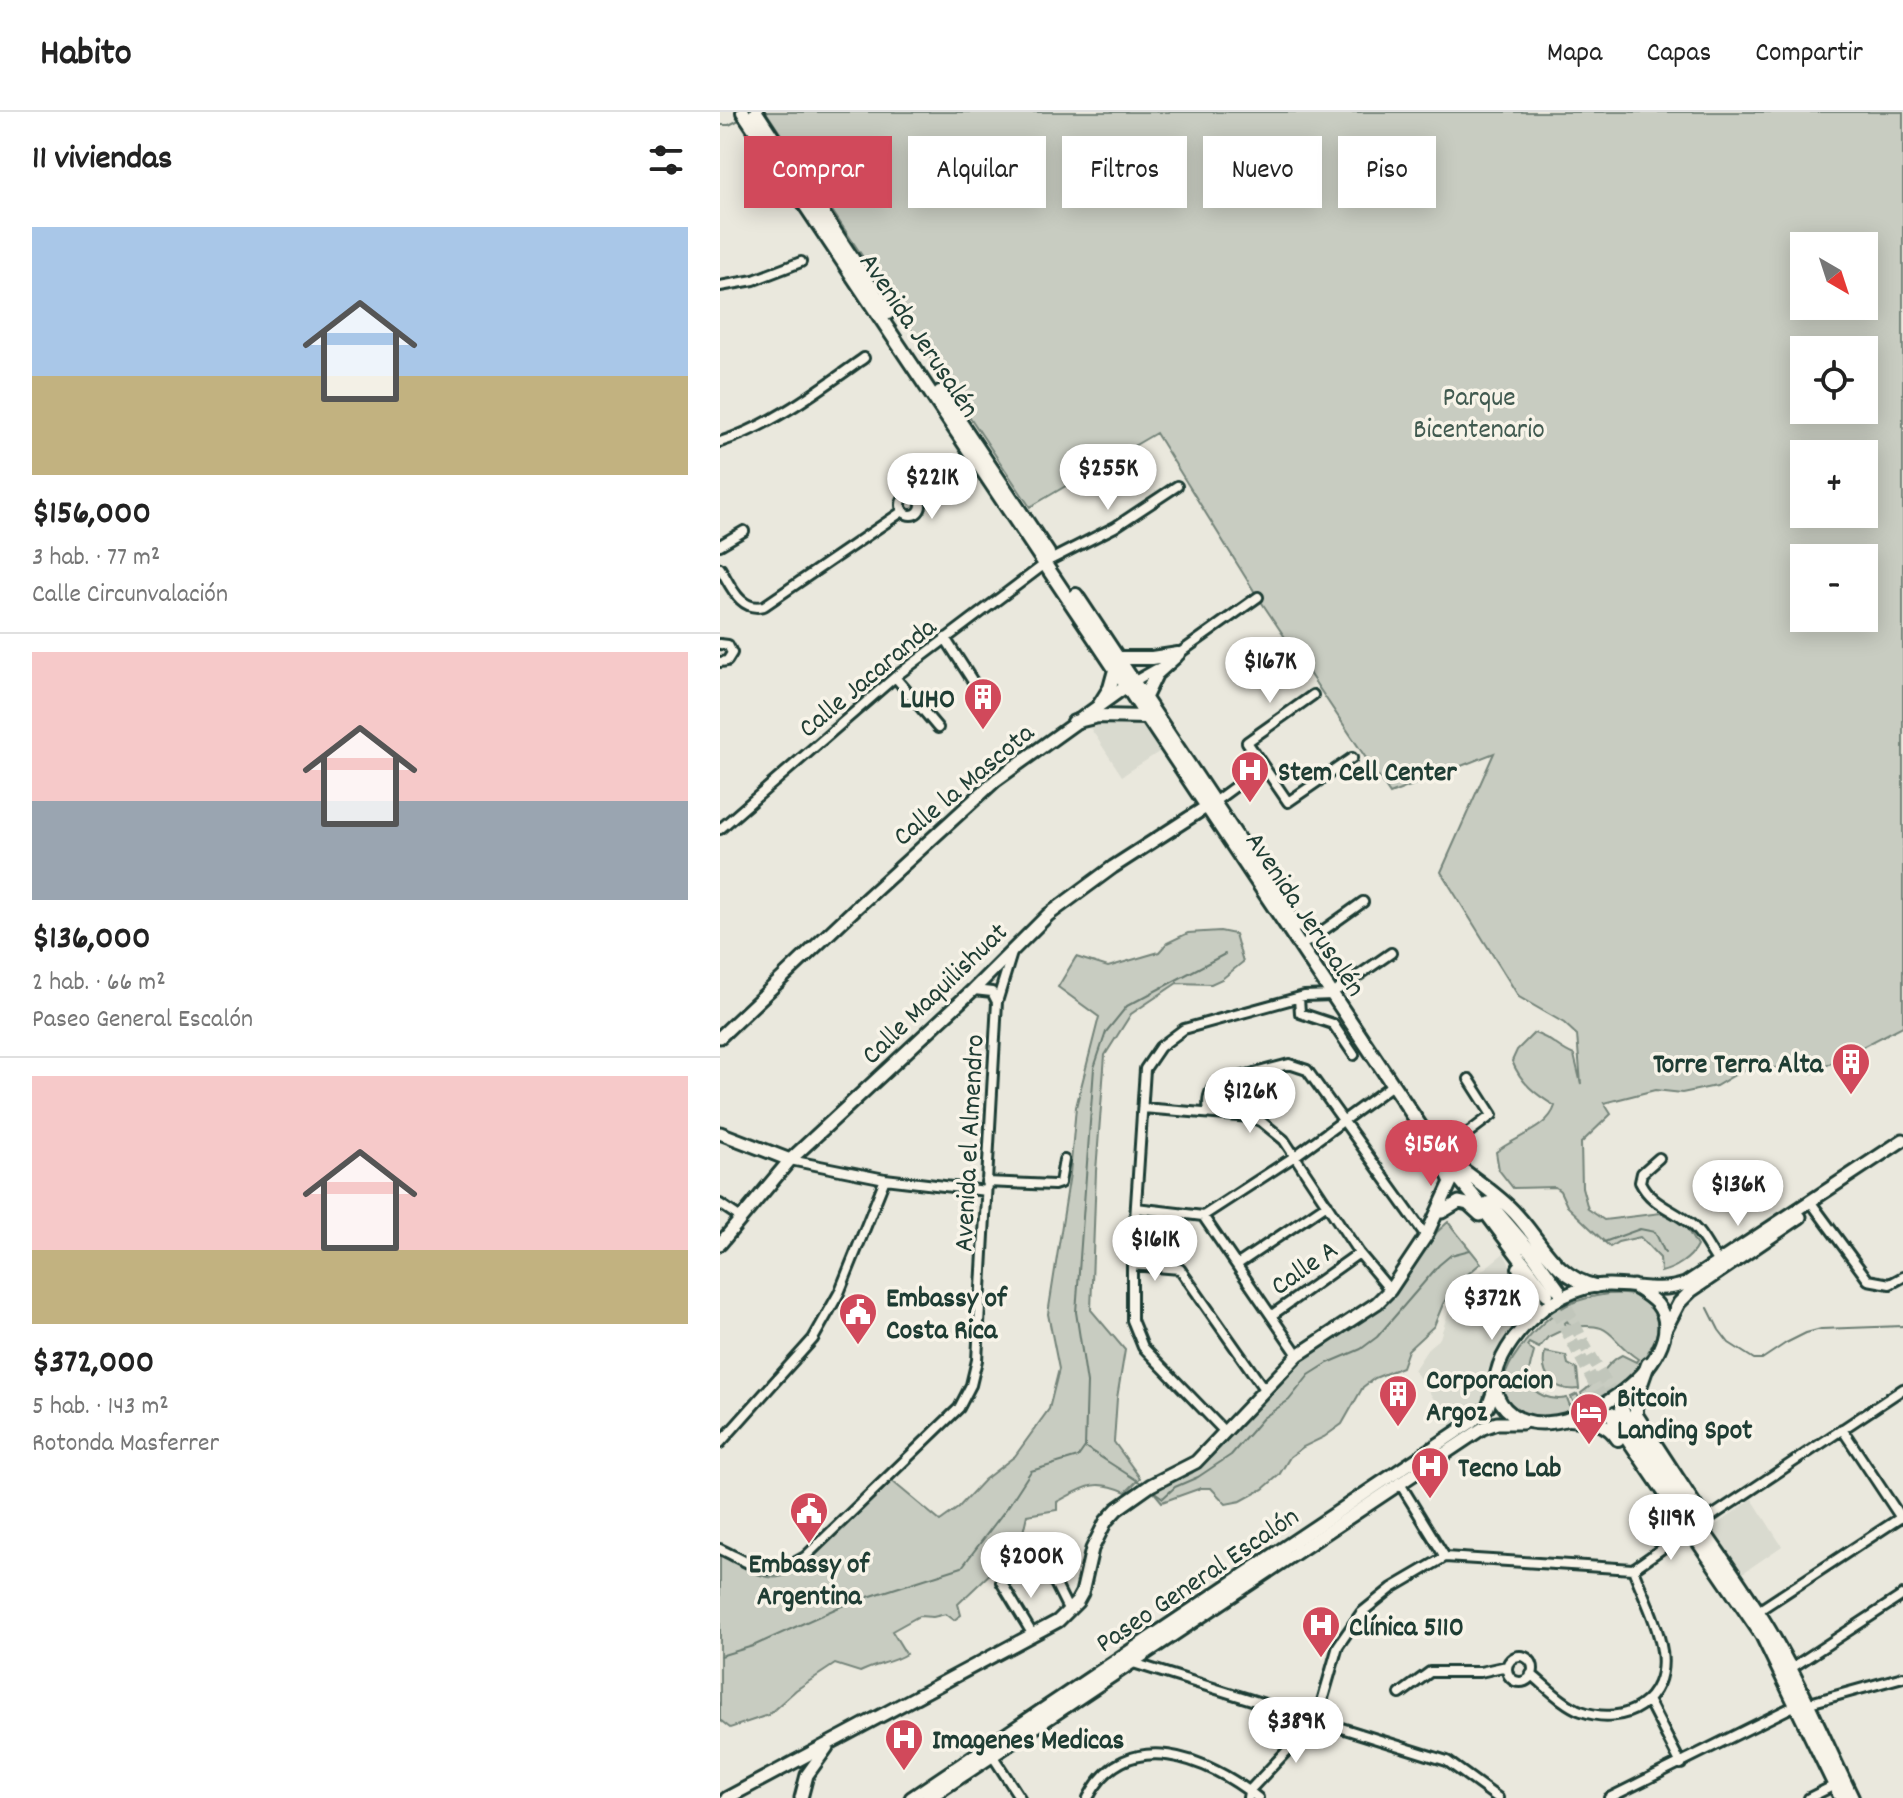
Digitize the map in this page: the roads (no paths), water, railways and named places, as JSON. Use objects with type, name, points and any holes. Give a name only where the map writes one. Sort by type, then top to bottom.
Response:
[{"type":"main road","name":"Avenida Jerusalén","points":[[743,112],[1049,562]]},
{"type":"main road","name":"Avenida Jerusalén","points":[[756,112],[1129,684],[1146,717],[1307,942],[1392,1085],[1446,1157],[1524,1243],[1552,1292]]},
{"type":"main road","points":[[1100,704],[1113,682],[1116,664],[1178,654]]},
{"type":"main road","points":[[1144,699],[1156,674],[1178,654]]},
{"type":"main road","name":"Avenida Jerusalén","points":[[1129,684],[1144,699],[1210,804],[1446,1157]]},
{"type":"main road","points":[[1074,722],[1098,716],[1146,717]]},
{"type":"main road","points":[[1446,1157],[1480,1215],[1532,1286],[1537,1302],[1533,1317]]},
{"type":"main road","points":[[1446,1157],[1508,1206],[1561,1271],[1580,1283],[1595,1286]]},
{"type":"main road","points":[[1648,1364],[1636,1398],[1636,1415],[1852,1798]]},
{"type":"main road","points":[[1616,1411],[1663,1493],[1698,1525],[1758,1611],[1790,1669],[1801,1704],[1841,1798]]},
{"type":"main road","points":[[1569,1419],[1609,1426],[1680,1526],[1698,1525]]},
{"type":"street","points":[[720,286],[754,280],[801,262]]},
{"type":"street","points":[[720,442],[790,409],[864,358]]},
{"type":"street","name":"Calle Jacaranda","points":[[720,829],[895,677],[945,638],[1049,562],[1115,527],[1177,486]]},
{"type":"street","points":[[720,568],[745,605],[753,608],[764,606],[903,511]]},
{"type":"street","points":[[720,545],[744,531]]},
{"type":"street","name":"Calle la Mascota","points":[[720,1037],[976,797],[1074,722],[1258,597]]},
{"type":"street","points":[[945,638],[979,691]]},
{"type":"street","points":[[720,644],[728,645],[732,653],[727,661],[720,662]]},
{"type":"street","points":[[895,677],[938,728]]},
{"type":"street","points":[[1313,695],[1247,742],[1288,802],[1352,758]]},
{"type":"street","name":"Calle Maquilishuat","points":[[720,1244],[790,1160],[1012,953],[1048,915],[1082,888],[1263,766]]},
{"type":"street","points":[[1307,942],[1363,902]]},
{"type":"street","name":"Avenida el Almendro","points":[[720,1549],[762,1569],[784,1570],[805,1557],[959,1408],[971,1385],[977,1360],[997,1002],[1012,953]]},
{"type":"street","points":[[1224,1431],[1143,1347],[1132,1320],[1132,1265],[1145,1069],[1160,1047],[1184,1029],[1299,998],[1336,992],[1391,953]]},
{"type":"street","name":"Avenida el Almendro","points":[[973,990],[992,992],[997,1002]]},
{"type":"street","points":[[1299,998],[1300,1013],[1333,1024],[1354,1055]]},
{"type":"street","points":[[1209,1112],[1207,1099],[1217,1083],[1289,1064],[1307,1070],[1426,1236]]},
{"type":"street","points":[[727,1798],[1033,1635],[1069,1611],[1085,1585],[1092,1549],[1106,1521],[1132,1497],[1196,1462],[1298,1355],[1358,1318],[1390,1290],[1436,1218],[1451,1182],[1446,1157],[1492,1115],[1469,1079]]},
{"type":"street","points":[[1136,1208],[1203,1216],[1295,1156],[1392,1085]]},
{"type":"street","points":[[1143,1108],[1209,1112],[1251,1117],[1262,1122],[1284,1140],[1359,1253],[1390,1290]]},
{"type":"street","points":[[720,1133],[790,1160],[885,1179],[986,1186],[1054,1185],[1060,1183],[1064,1160]]},
{"type":"street","points":[[1903,1140],[1812,1204],[1691,1291],[1679,1303],[1664,1330],[1659,1349],[1648,1364],[1631,1384],[1605,1404],[1569,1419],[1527,1422],[1507,1410],[1499,1400],[1495,1387],[1499,1364],[1533,1317],[1554,1301],[1574,1291],[1595,1286],[1672,1289],[1718,1262],[1812,1204],[1903,1149]]},
{"type":"street","points":[[1659,1158],[1642,1173],[1640,1182],[1643,1188],[1654,1201],[1689,1222],[1718,1262]]},
{"type":"street","points":[[720,1443],[813,1339],[839,1293],[885,1179]]},
{"type":"street","points":[[1436,1218],[1447,1206],[1459,1202],[1468,1204],[1480,1215]]},
{"type":"street","points":[[720,1204],[741,1218]]},
{"type":"street","points":[[1238,1264],[1327,1204]]},
{"type":"street","points":[[1812,1204],[1868,1280],[1890,1284],[1903,1277]]},
{"type":"street","points":[[1203,1216],[1298,1355]]},
{"type":"street","name":"Calle A","points":[[1272,1315],[1359,1253]]},
{"type":"street","points":[[1132,1265],[1180,1269],[1264,1389]]},
{"type":"street","points":[[1633,1286],[1657,1305],[1664,1319],[1664,1330]]},
{"type":"street","name":"Paseo General Escalón","points":[[911,1798],[1473,1421],[1488,1407],[1495,1387]]},
{"type":"street","points":[[1249,1794],[1317,1719],[1338,1646],[1361,1613],[1392,1588],[1445,1557],[1633,1569],[1903,1389]]},
{"type":"street","name":"Paseo General Escalón","points":[[929,1798],[1399,1482],[1490,1425],[1527,1422]]},
{"type":"street","points":[[1758,1611],[1902,1517],[1842,1429]]},
{"type":"street","points":[[1399,1482],[1445,1557]]},
{"type":"street","points":[[1037,1547],[1069,1611]]},
{"type":"street","points":[[1531,1674],[1579,1711],[1616,1715],[1649,1702],[1658,1684],[1662,1652],[1633,1569]]},
{"type":"street","points":[[1001,1582],[1033,1635]]},
{"type":"street","points":[[1790,1669],[1903,1595]]},
{"type":"street","points":[[1400,1694],[1430,1672],[1480,1672],[1507,1666],[1516,1657],[1524,1657],[1531,1662],[1531,1674],[1525,1680],[1513,1680],[1507,1666]]},
{"type":"street","points":[[1130,1662],[1447,1761],[1498,1798]]},
{"type":"street","points":[[1609,1798],[1801,1704],[1903,1677]]},
{"type":"street","points":[[1649,1702],[1681,1764]]},
{"type":"street","points":[[802,1794],[813,1765],[832,1741]]},
{"type":"street","points":[[1088,1798],[1100,1781],[1123,1761],[1156,1753],[1198,1763],[1258,1798]]},
{"type":"street","points":[[992,1755],[1020,1798]]},
{"type":"street","points":[[782,1769],[797,1774],[802,1794]]},
{"type":"street","points":[[1809,1798],[1835,1785]]},
{"type":"waterway","points":[[720,125],[729,125],[743,118]]},
{"type":"waterway","points":[[720,1656],[753,1646],[846,1604],[962,1567],[1031,1471],[1078,1457],[1085,1447],[1087,1383],[1076,1312],[1094,1068],[1106,1032],[1127,1006],[1225,954]]},
{"type":"waterway","points":[[1604,1242],[1640,1229],[1655,1232],[1665,1253]]},
{"type":"waterway","points":[[1153,1491],[1163,1498],[1175,1487],[1198,1477],[1231,1455],[1263,1418],[1289,1400],[1309,1375],[1361,1349],[1377,1337],[1439,1265],[1451,1255],[1470,1250]]},
{"type":"waterway","points":[[1708,1308],[1729,1343],[1754,1359],[1762,1359],[1786,1343],[1821,1329],[1903,1326]]},
{"type":"waterway","points":[[1085,1447],[1141,1483]]},
{"type":"tunnel","points":[[1559,1291],[1585,1346],[1619,1405]]},
{"type":"tunnel","points":[[1547,1294],[1609,1411]]},
{"type":"place","name":"LUHO","points":[[983,731]]},
{"type":"place","name":"Stem Cell Center","points":[[1250,804]]},
{"type":"place","name":"Torre Terra Alta","points":[[1851,1096]]},
{"type":"place","name":"Embassy of Costa Rica","points":[[858,1346]]},
{"type":"place","name":"Corporacion Argoz","points":[[1398,1428]]},
{"type":"place","name":"Bitcoin Landing Spot","points":[[1589,1446]]},
{"type":"place","name":"Tecno Lab","points":[[1430,1500]]},
{"type":"place","name":"Embassy of Argentina","points":[[809,1545]]},
{"type":"place","name":"Clínica 5110","points":[[1321,1659]]},
{"type":"place","name":"Imagenes Medicas","points":[[904,1772]]},
{"type":"park label","name":"Parque Bicentenario","points":[[1479,411]]}]
